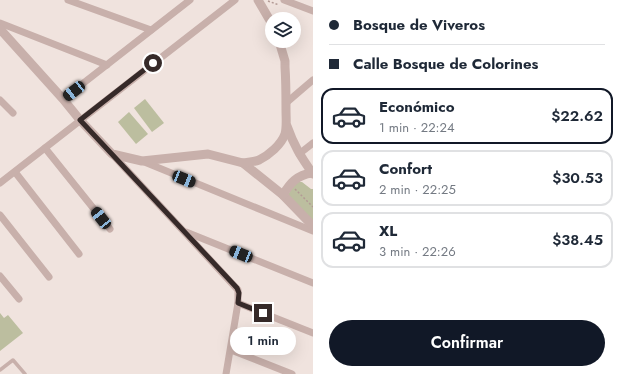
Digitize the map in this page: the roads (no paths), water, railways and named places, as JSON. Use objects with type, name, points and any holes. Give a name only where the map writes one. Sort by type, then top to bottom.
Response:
[{"type":"street","points":[[68,0],[151,30]]},
{"type":"street","points":[[63,100],[190,0]]},
{"type":"street","points":[[0,183],[235,0]]},
{"type":"street","points":[[258,0],[265,12]]},
{"type":"street","points":[[284,0],[313,11]]},
{"type":"street","points":[[0,23],[107,65]]},
{"type":"street","points":[[0,29],[80,120],[237,288],[239,293],[238,303],[226,374]]},
{"type":"street","points":[[142,161],[208,154],[243,163],[258,160],[274,150],[285,134],[286,124],[285,60],[281,48]]},
{"type":"street","points":[[286,103],[313,80]]},
{"type":"street","points":[[0,100],[13,114]]},
{"type":"street","points":[[283,195],[292,182],[303,175],[313,173],[299,154],[286,124]]},
{"type":"street","points":[[299,154],[313,143]]},
{"type":"street","points":[[46,148],[110,229]]},
{"type":"street","points":[[112,154],[142,161],[313,231]]},
{"type":"street","points":[[243,163],[283,195],[313,226]]},
{"type":"street","points":[[15,172],[79,254]]},
{"type":"street","points":[[0,215],[49,277]]},
{"type":"street","points":[[184,231],[313,283]]},
{"type":"street","points":[[0,276],[18,299]]},
{"type":"street","points":[[238,303],[313,333]]},
{"type":"street","points":[[231,350],[292,374]]},
{"type":"lane","points":[[0,370],[13,360],[24,374]]}]
